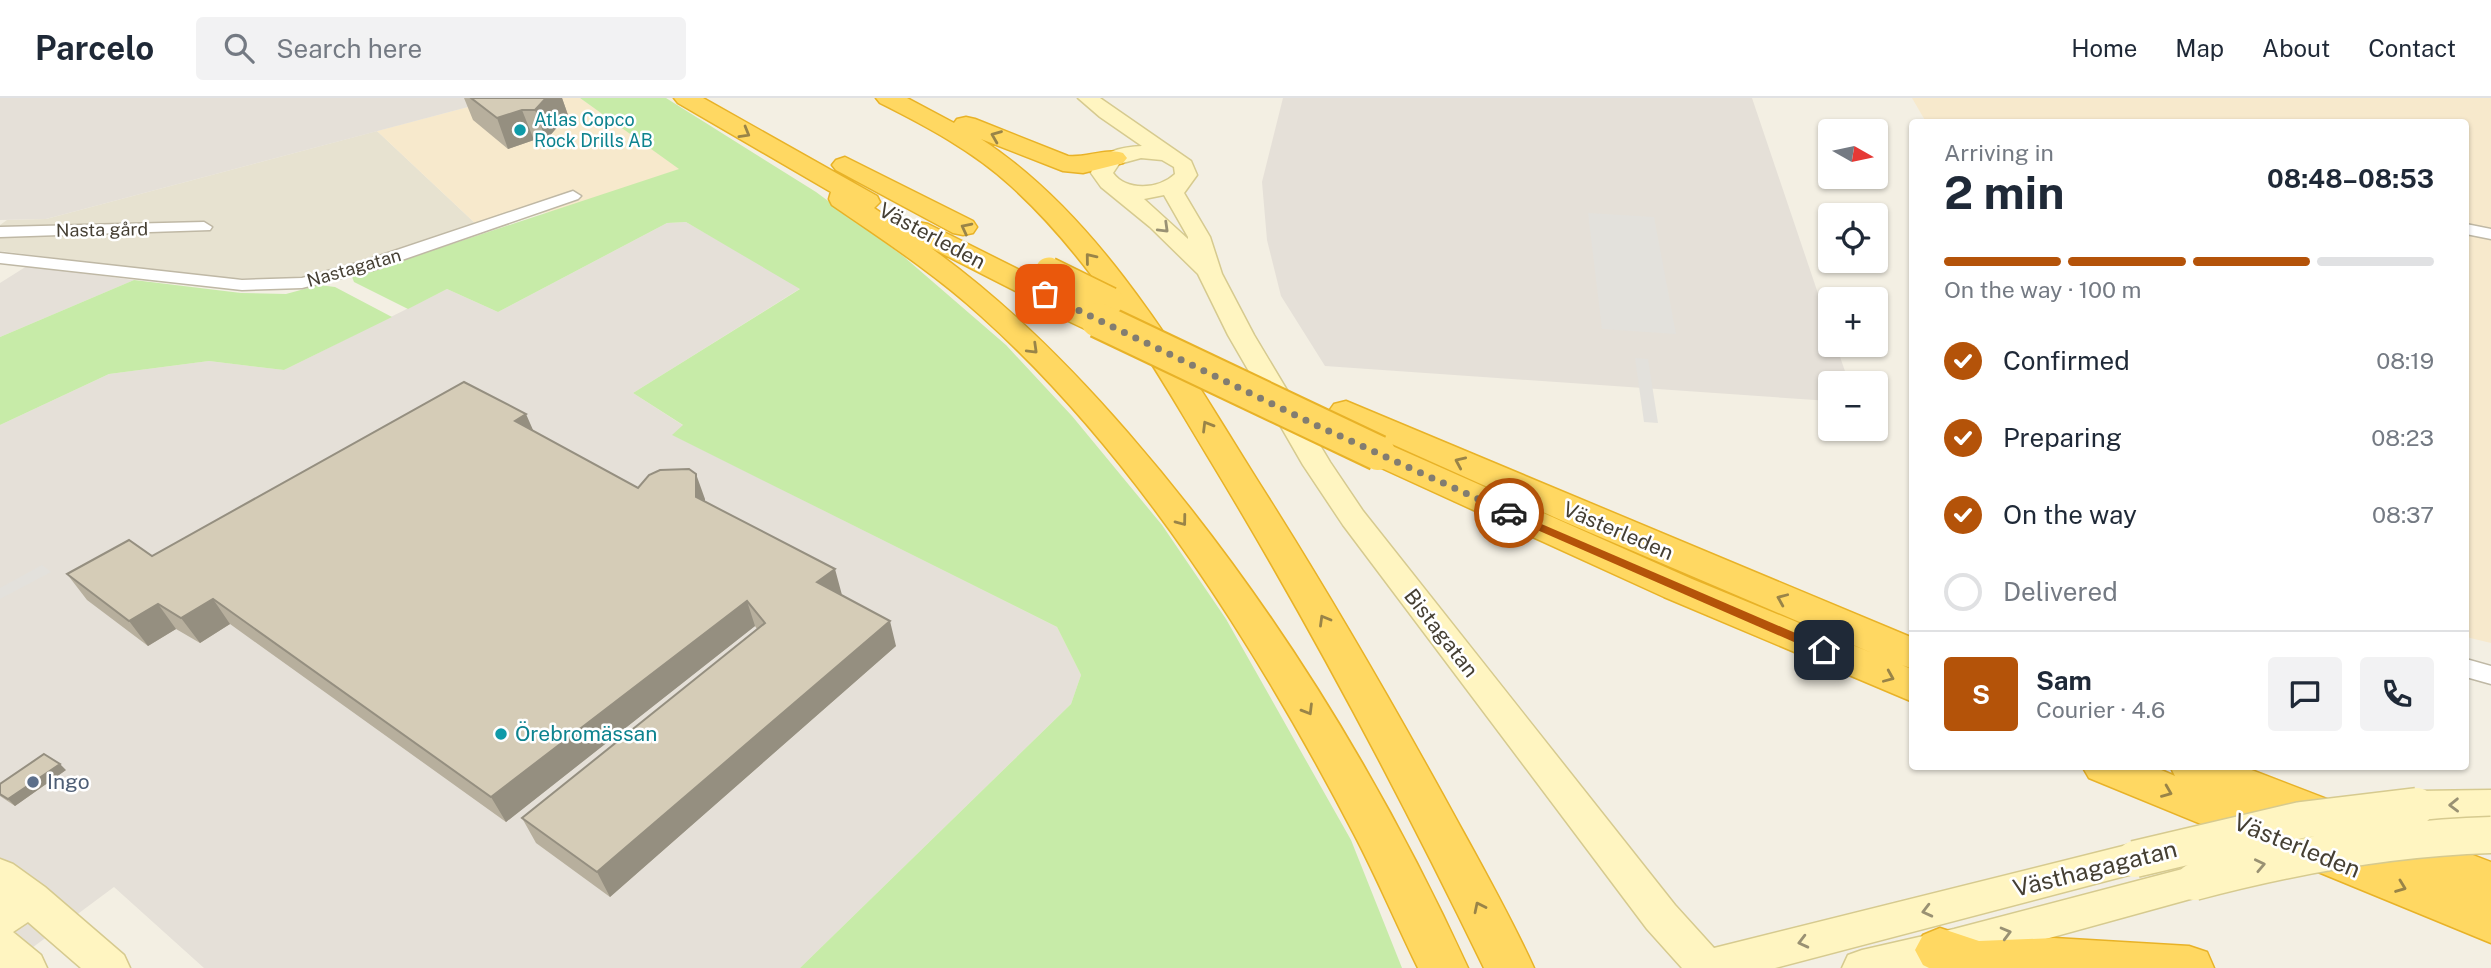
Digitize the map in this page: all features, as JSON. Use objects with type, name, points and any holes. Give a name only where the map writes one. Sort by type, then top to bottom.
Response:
[{"type":"highway","name":"Västerleden","points":[[686,98],[845,190],[1066,305],[1378,453],[1678,588],[1909,685]]},
{"type":"highway","name":"Västerleden","points":[[727,98],[827,155],[1048,271],[1346,411],[1564,508],[1909,652]]},
{"type":"highway","points":[[888,98],[962,139],[1020,180],[1105,277],[1195,406],[1291,563],[1432,816],[1509,968]]},
{"type":"highway","points":[[901,98],[1058,162],[1083,165],[1117,157]]},
{"type":"highway","points":[[845,190],[842,199],[940,268],[992,309],[1076,393],[1161,494],[1207,555],[1269,646],[1316,722],[1371,823],[1443,968]]},
{"type":"highway","name":"Västerleden","points":[[2114,770],[2491,922]]},
{"type":"highway","name":"Västerleden","points":[[2202,770],[2491,883]]},
{"type":"highway","points":[[1940,950],[1979,962],[2054,960],[2189,968]]},
{"type":"main road","points":[[1088,98],[1109,118],[1153,143],[1184,165],[1186,175],[1170,188],[1151,192],[1115,186],[1105,179],[1103,167],[1117,157],[1141,152],[1166,154]]},
{"type":"main road","points":[[1109,118],[1124,142],[1117,157]]},
{"type":"main road","name":"Bistagatan","points":[[1179,182],[1173,193],[1199,237],[1210,274],[1241,335],[1317,465],[1353,517],[1661,917],[1706,968]]},
{"type":"main road","name":"Bistagatan","points":[[1115,186],[1165,229],[1210,274]]},
{"type":"main road","name":"Västhagagatan","points":[[1706,968],[1845,931],[2301,820],[2417,806],[2491,805]]},
{"type":"main road","name":"Västhagagatan","points":[[1862,968],[1940,950],[2252,866],[2409,838],[2491,835]]},
{"type":"main road","points":[[0,875],[15,910],[110,968]]},
{"type":"main road","points":[[0,945],[27,968]]},
{"type":"street","name":"Nastagatan","points":[[0,258],[242,285],[302,283],[367,266],[573,196]]},
{"type":"street","name":"Nasta gård","points":[[0,232],[204,228]]},
{"type":"street","points":[[2469,230],[2491,234]]},
{"type":"street","points":[[2469,669],[2491,675]]},
{"type":"shaded area","points":[[0,98],[502,98],[46,219],[0,220]]},
{"type":"shaded area","points":[[502,98],[580,98],[680,169],[560,210],[477,225],[377,131]]},
{"type":"shaded area","points":[[1283,98],[1752,98],[1818,293],[1818,357],[1840,357],[1845,371],[1818,371],[1818,400],[1325,366],[1281,296],[1267,240],[1262,182]]},
{"type":"shaded area","points":[[1912,98],[2491,98],[2491,643],[2469,638],[2469,119],[1924,119]]},
{"type":"shaded area","points":[[377,131],[477,225],[347,268],[304,279],[218,278],[0,251],[0,225],[7,220],[46,219]]},
{"type":"shaded area","points":[[1588,213],[1654,217],[1676,334],[1602,329]]},
{"type":"shaded area","points":[[686,222],[801,288],[633,393],[684,426],[673,435],[1057,627],[1081,675],[1071,704],[800,968],[204,968],[114,887],[5,968],[0,968],[0,425],[109,374],[209,361],[284,370],[447,289],[498,312],[667,223]]},
{"type":"shaded area","points":[[27,266],[134,280],[0,337],[0,283]]},
{"type":"shaded area","points":[[1635,358],[1648,359],[1658,423],[1644,422]]},
{"type":"shaded area","points":[[42,565],[51,572],[0,599],[0,588]]},
{"type":"green space","points":[[580,98],[666,98],[816,192],[903,256],[1006,345],[1072,416],[1162,525],[1226,619],[1351,840],[1402,968],[800,968],[1071,704],[1081,675],[1057,627],[672,435],[683,425],[633,393],[800,289],[686,222],[667,223],[498,312],[447,289],[408,309],[354,282],[352,277],[679,169]]},
{"type":"green space","points":[[134,280],[241,293],[286,294],[319,285],[335,287],[392,317],[284,370],[209,361],[109,374],[0,425],[0,337]]},
{"type":"building","points":[[471,98],[546,98],[535,110],[522,110],[497,118]]},
{"type":"building","name":"Örebromässan","points":[[464,382],[526,414],[515,421],[638,488],[649,475],[660,470],[689,469],[696,474],[696,497],[835,569],[817,582],[890,621],[597,872],[522,818],[765,623],[747,601],[491,797],[213,599],[181,618],[158,604],[129,621],[67,574],[129,540],[152,556]]},
{"type":"building","points":[[44,754],[60,764],[8,799],[0,794],[0,784]]},
{"type":"way so far","points":[[1045,294],[1318,426],[1509,513]]},
{"type":"place","name":"Atlas Copco Rock Drills AB","points":[[520,130]]},
{"type":"place","name":"Örebromässan","points":[[501,734]]},
{"type":"place","name":"Ingo","points":[[33,782]]},
{"type":"route","points":[[1509,513],[1824,650]]}]
